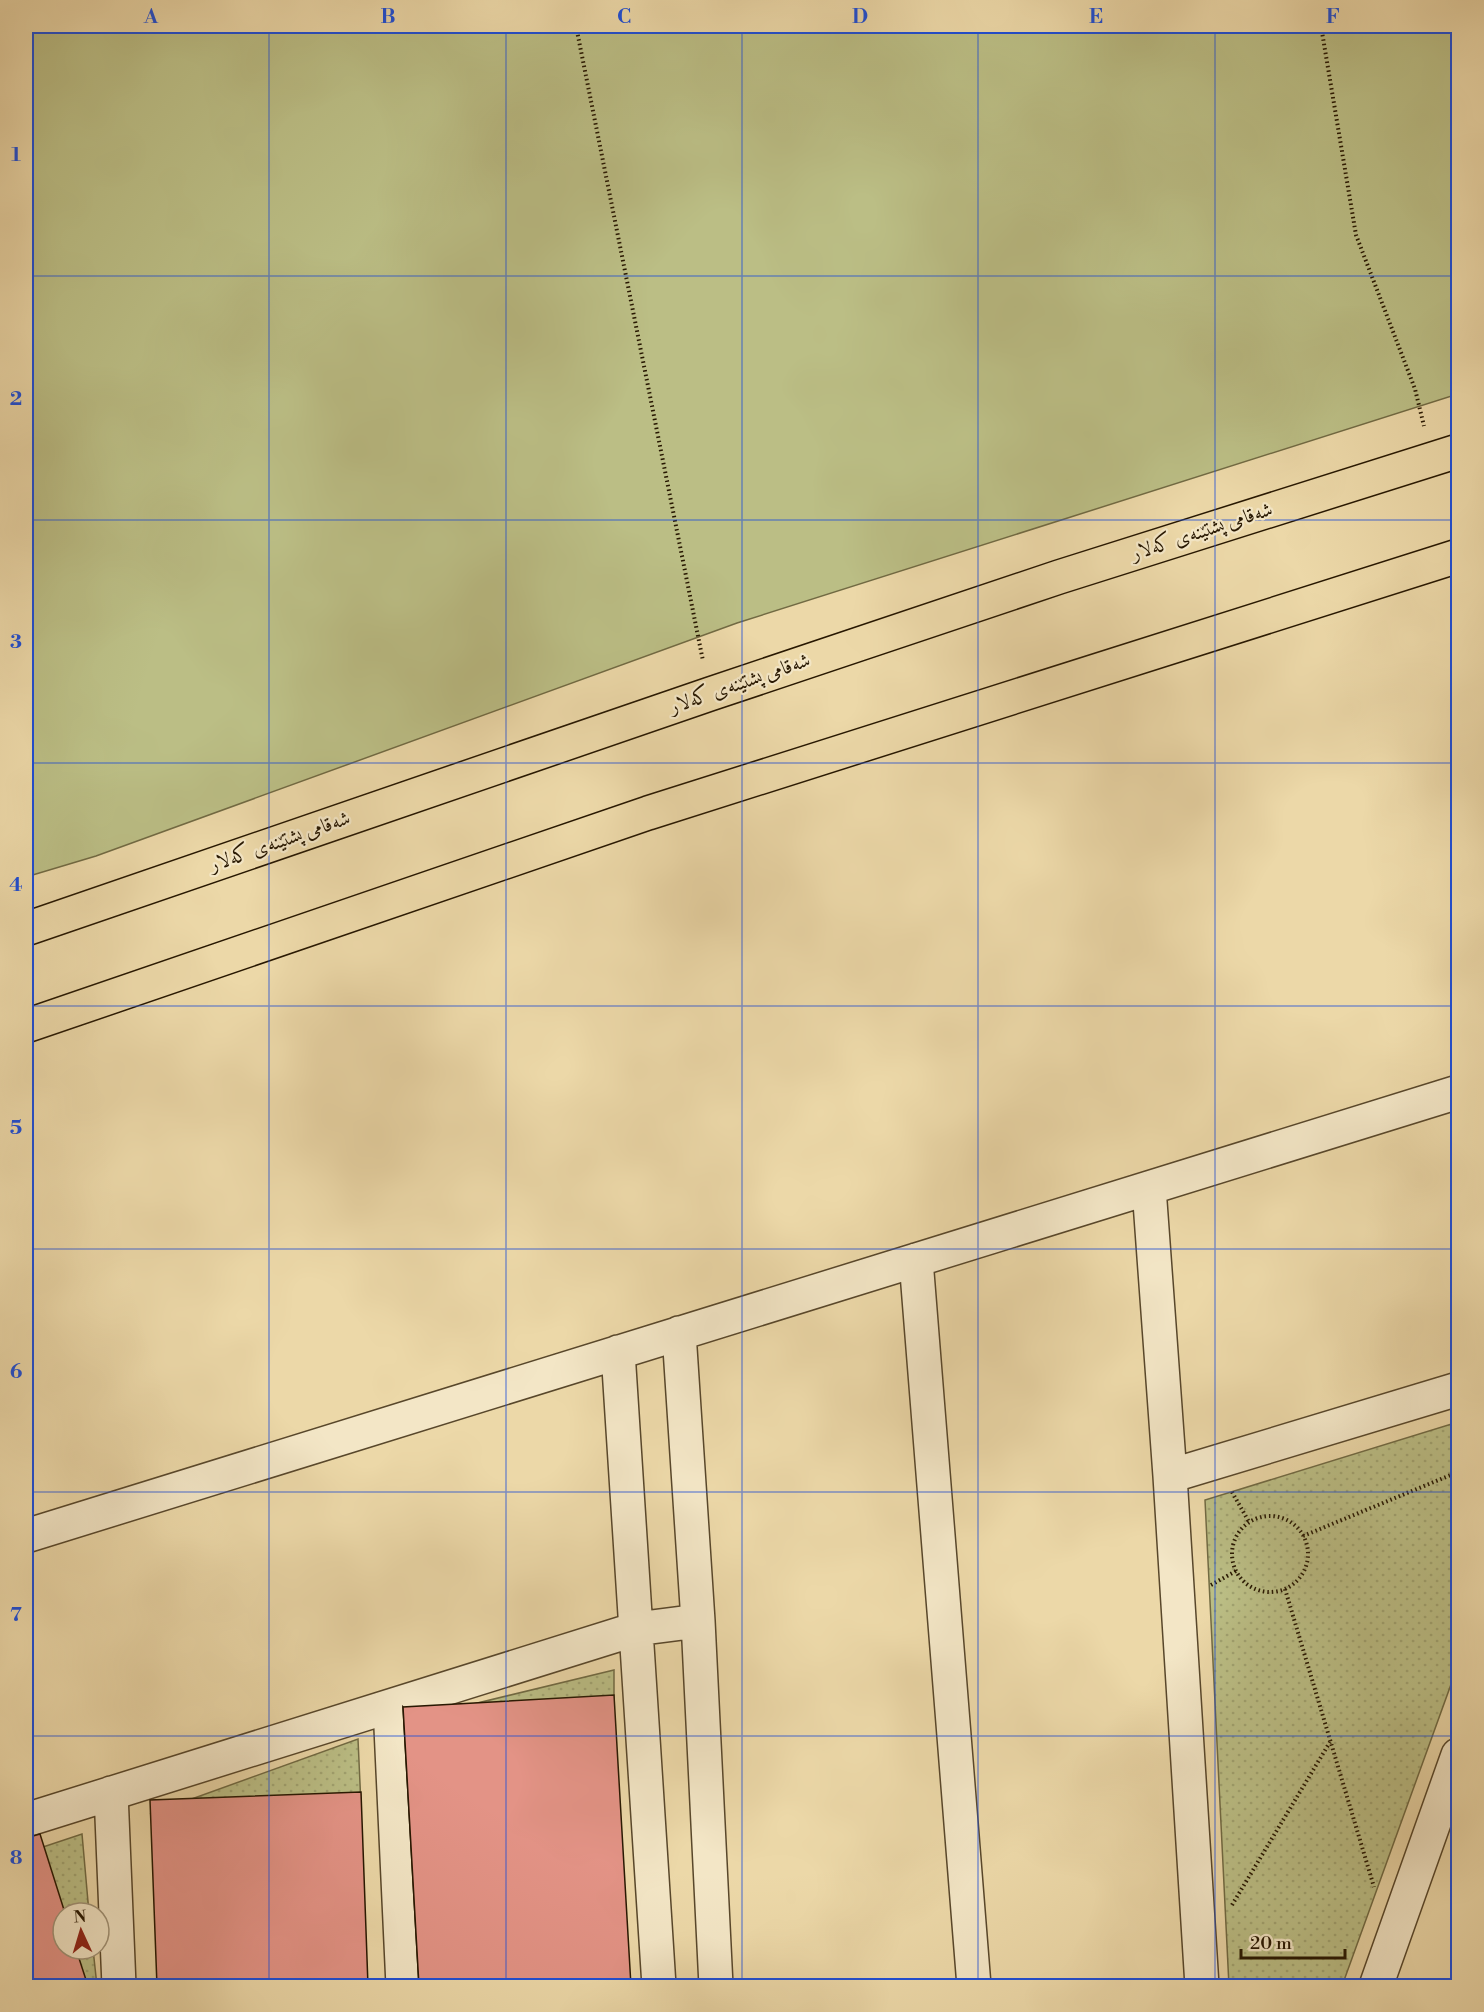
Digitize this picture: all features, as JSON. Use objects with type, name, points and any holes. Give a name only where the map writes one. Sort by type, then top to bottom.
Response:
[{"type":"highway","name":"شەقامی پشتێنەی کەلار","points":[[26,929],[710,694],[1059,577],[1446,455]]},
{"type":"highway","points":[[26,1026],[659,809],[1458,556]]},
{"type":"street","points":[[26,1536],[1458,1092]]},
{"type":"street","points":[[1149,1188],[1170,1476],[1202,1986]]},
{"type":"street","points":[[916,1260],[974,1986]]},
{"type":"street","points":[[679,1333],[698,1621],[716,1986]]},
{"type":"street","points":[[618,1352],[659,1986]]},
{"type":"street","points":[[1170,1476],[1458,1389]]},
{"type":"street","points":[[26,1820],[636,1629],[698,1621]]},
{"type":"street","points":[[390,1706],[403,1986]]},
{"type":"street","points":[[1376,1986],[1458,1755]]},
{"type":"street","points":[[111,1793],[119,1986]]},
{"type":"path","points":[[576,26],[710,694]]},
{"type":"path","points":[[1321,26],[1356,235],[1415,389],[1446,455]]},
{"type":"path","points":[[1303,1536],[1458,1472]]},
{"type":"path","points":[[1273,1516],[1295,1526],[1303,1536],[1307,1547],[1307,1560],[1303,1572],[1296,1582],[1285,1589],[1272,1592],[1259,1591],[1248,1585],[1233,1565],[1234,1541],[1240,1530],[1249,1522],[1261,1517],[1273,1516]]},
{"type":"path","points":[[1285,1589],[1374,1887]]},
{"type":"path","points":[[1230,1909],[1330,1741]]},
{"type":"green space","points":[[26,26],[1458,26],[1458,394],[737,623],[96,856],[26,877]]},
{"type":"green space","points":[[1458,1422],[1458,1665],[1342,1986],[1229,1986],[1205,1500]]},
{"type":"green space","points":[[614,1670],[614,1708],[403,1721]]},
{"type":"green space","points":[[358,1739],[361,1806],[150,1814]]},
{"type":"green space","points":[[82,1834],[88,1901],[59,1901],[40,1848]]},
{"type":"green space","points":[[76,1961],[94,1961],[97,1986],[83,1986]]},
{"type":"building","points":[[614,1695],[631,1986],[419,1986],[403,1707]]},
{"type":"building","points":[[361,1792],[368,1986],[157,1986],[150,1800]]},
{"type":"building","points":[[40,1834],[61,1901],[51,1901],[51,1961],[80,1961],[88,1986],[26,1986],[26,1838]]}]
